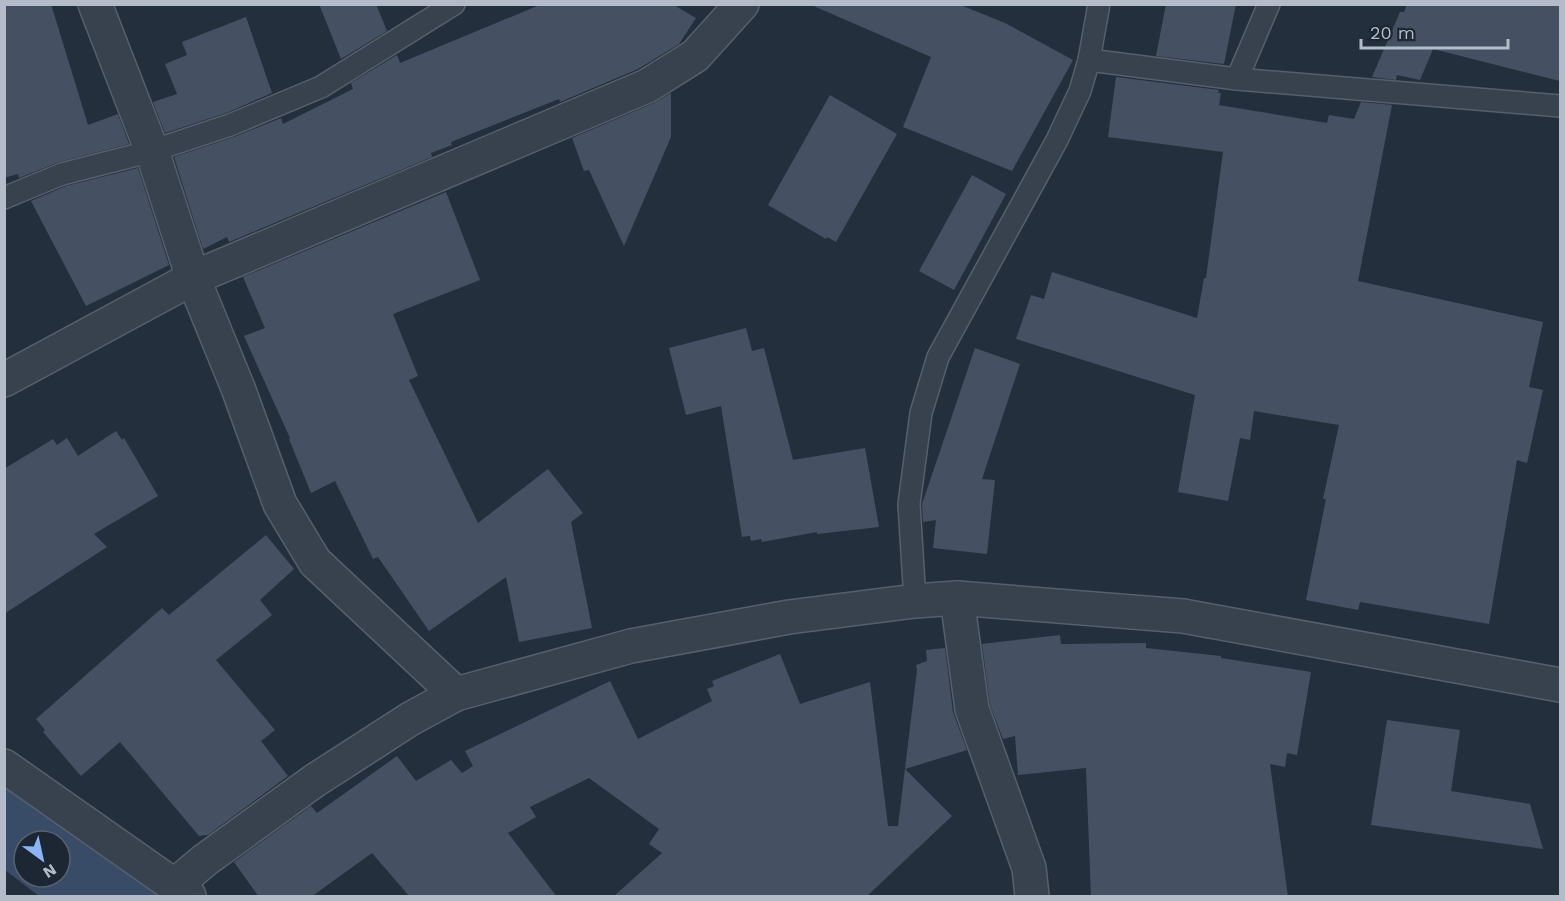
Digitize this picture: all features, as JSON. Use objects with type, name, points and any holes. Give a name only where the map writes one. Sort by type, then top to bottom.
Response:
[{"type":"street","points":[[94,4],[152,151],[193,278],[238,388],[280,504],[315,562],[456,694]]},
{"type":"street","points":[[4,380],[193,278],[647,86],[695,56],[742,4]]},
{"type":"street","points":[[957,598],[972,709],[1029,868],[1032,897]]},
{"type":"street","points":[[4,766],[182,891],[205,860],[314,782],[410,719],[456,694],[631,646],[789,617],[957,598],[1183,616],[1560,685]]},
{"type":"lane","points":[[4,198],[62,174],[152,151],[230,125],[321,87],[453,4]]},
{"type":"lane","points":[[915,601],[909,504],[921,413],[938,357],[1057,140],[1080,91],[1089,60],[1099,4]]},
{"type":"lane","points":[[1237,79],[1269,4]]},
{"type":"lane","points":[[1089,60],[1237,79],[1560,106]]},
{"type":"water","points":[[4,784],[69,829],[12,829],[12,875],[5,870]]},
{"type":"water","points":[[72,831],[166,896],[39,896],[30,889],[72,889]]},
{"type":"building","points":[[4,4],[51,4],[88,125],[118,114],[129,144],[59,162],[19,178],[18,174],[4,178]]},
{"type":"building","points":[[319,4],[376,4],[387,31],[341,59]]},
{"type":"building","points":[[542,4],[672,4],[696,18],[679,44],[638,69],[560,102],[559,99],[451,142],[452,145],[431,153],[432,157],[229,242],[227,237],[203,249],[174,157],[281,118],[283,124],[353,89],[351,83],[397,55],[400,63]]},
{"type":"building","points":[[809,4],[958,4],[1005,23],[1073,60],[1012,171],[903,127],[931,57]]},
{"type":"building","points":[[1166,4],[1236,4],[1224,64],[1156,56]]},
{"type":"building","points":[[1407,4],[1560,4],[1560,81],[1433,49],[1420,80],[1397,75],[1396,80],[1372,77],[1400,12],[1404,12]]},
{"type":"building","points":[[246,17],[272,93],[226,113],[165,133],[153,102],[177,94],[165,64],[187,55],[182,42]]},
{"type":"building","points":[[1116,77],[1219,90],[1218,93],[1221,93],[1219,105],[1327,123],[1329,115],[1354,119],[1361,102],[1392,105],[1358,281],[1543,322],[1529,387],[1543,390],[1527,463],[1517,460],[1489,624],[1360,602],[1358,610],[1306,600],[1326,499],[1323,499],[1339,425],[1254,411],[1250,440],[1240,438],[1228,501],[1178,492],[1195,395],[1016,339],[1031,295],[1044,299],[1052,272],[1197,318],[1204,278],[1206,278],[1223,152],[1108,137]]},
{"type":"building","points":[[671,93],[671,137],[624,246],[589,170],[584,171],[572,138],[654,103]]},
{"type":"building","points":[[830,95],[897,134],[836,242],[827,237],[826,239],[768,205]]},
{"type":"building","points":[[138,168],[169,265],[86,306],[31,201],[66,186]]},
{"type":"building","points":[[972,175],[1006,194],[954,290],[919,271]]},
{"type":"building","points":[[446,192],[480,280],[393,314],[418,376],[409,380],[478,523],[548,469],[583,513],[571,522],[592,628],[519,642],[506,577],[429,631],[378,557],[373,559],[335,481],[311,493],[290,438],[244,336],[265,328],[243,277]]},
{"type":"building","points":[[746,328],[752,351],[764,348],[793,460],[865,448],[879,527],[817,534],[817,532],[762,542],[761,539],[751,541],[750,536],[742,537],[721,406],[686,415],[669,348]]},
{"type":"building","points":[[975,348],[1020,364],[982,479],[995,480],[987,554],[933,548],[936,520],[923,522],[922,504]]},
{"type":"building","points":[[116,431],[122,440],[124,438],[158,496],[94,534],[107,547],[4,614],[4,469],[53,439],[57,445],[67,438],[78,456]]},
{"type":"building","points":[[266,535],[294,569],[260,600],[272,615],[216,660],[275,730],[261,741],[288,776],[208,835],[199,836],[120,742],[81,776],[43,732],[45,730],[36,719],[162,608],[169,615]]},
{"type":"building","points":[[1060,635],[1061,644],[1146,643],[1146,648],[1221,656],[1221,658],[1311,672],[1297,755],[1287,753],[1285,767],[1270,764],[1288,897],[1091,897],[1086,768],[1018,775],[1015,736],[1003,739],[990,705],[982,644]]},
{"type":"building","points":[[945,648],[953,712],[967,750],[905,769],[952,816],[866,897],[613,897],[662,853],[649,844],[659,829],[589,778],[530,807],[536,817],[508,833],[557,897],[410,897],[372,853],[311,897],[259,897],[234,862],[311,806],[317,813],[397,756],[416,781],[451,760],[462,773],[473,766],[465,751],[610,681],[638,739],[712,701],[707,689],[714,686],[712,681],[780,654],[800,704],[870,682],[888,826],[898,826],[916,665],[927,661],[926,650]]},
{"type":"building","points":[[1387,720],[1460,730],[1451,791],[1530,804],[1543,849],[1371,825]]}]
